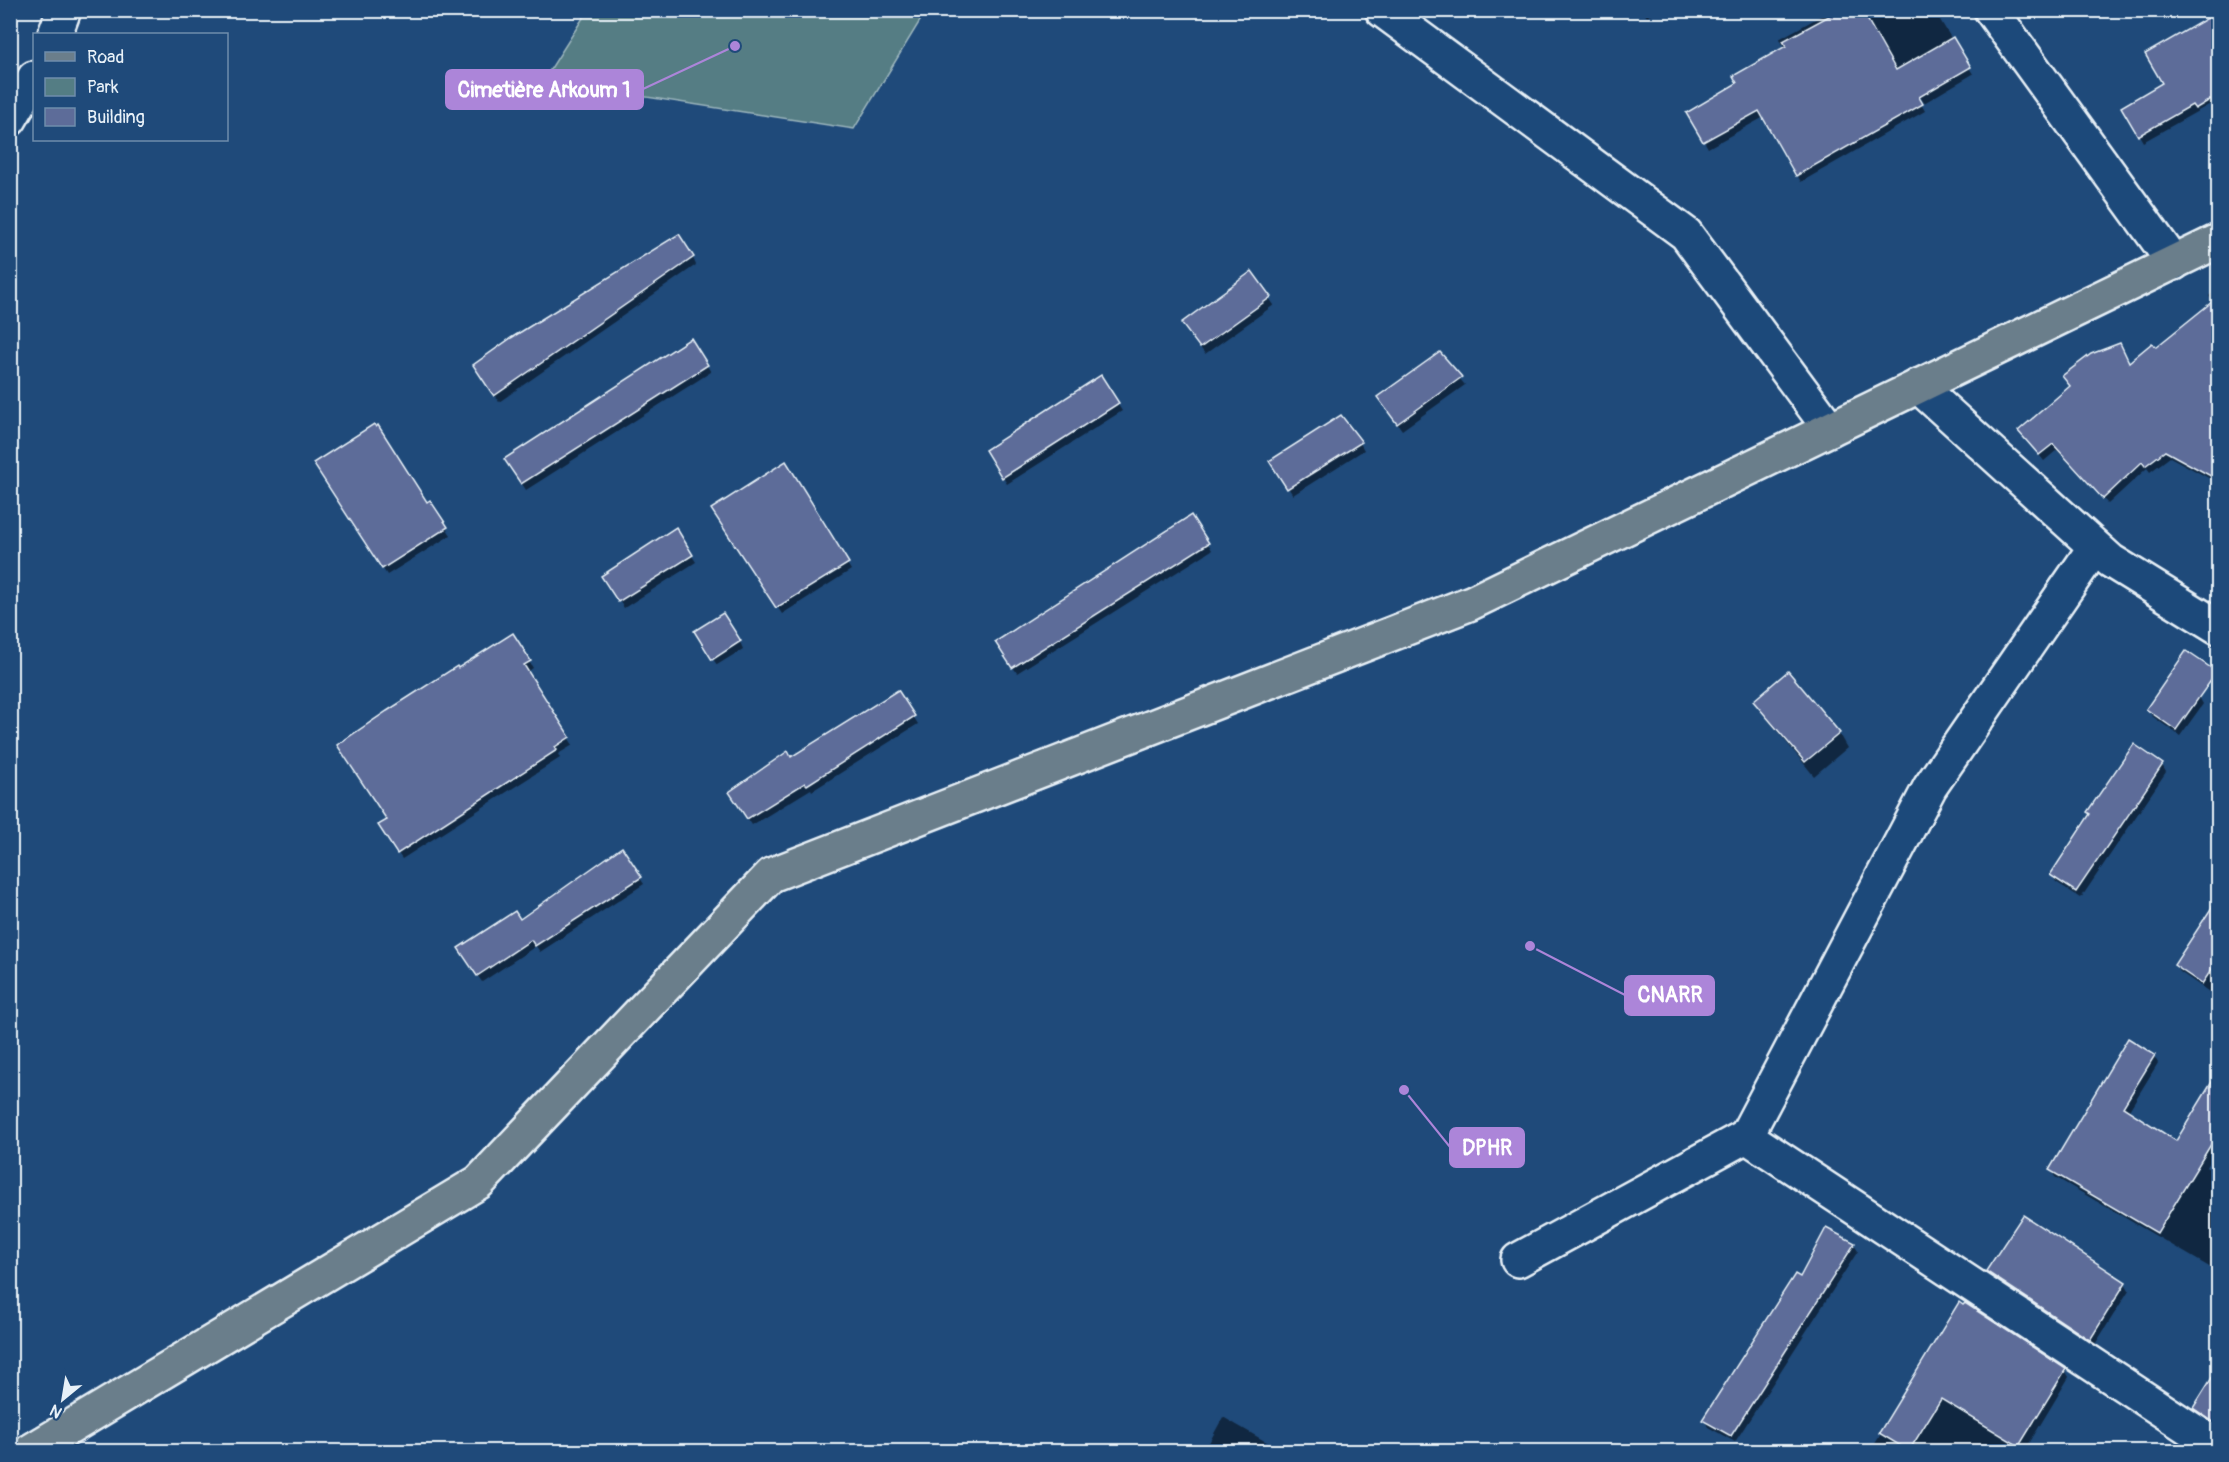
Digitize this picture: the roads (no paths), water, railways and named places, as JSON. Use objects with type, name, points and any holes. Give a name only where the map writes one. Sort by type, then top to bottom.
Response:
[{"type":"main road","points":[[29,1452],[479,1182],[771,875],[1471,603],[2218,241]]},
{"type":"street","points":[[55,33],[64,10]]},
{"type":"street","points":[[1382,10],[1686,234],[1830,429]]},
{"type":"street","points":[[1991,10],[2174,263]]},
{"type":"street","points":[[10,118],[33,80]]},
{"type":"street","points":[[1918,386],[2111,561],[2218,627]]},
{"type":"street","points":[[1518,1260],[1746,1136],[1930,787],[2095,547]]},
{"type":"street","points":[[1746,1136],[2218,1447]]},
{"type":"place","name":"Cimetière Arkoum 1","points":[[735,46]]},
{"type":"place","name":"CNARR","points":[[1530,946]]},
{"type":"place","name":"DPHR","points":[[1404,1090]]}]
